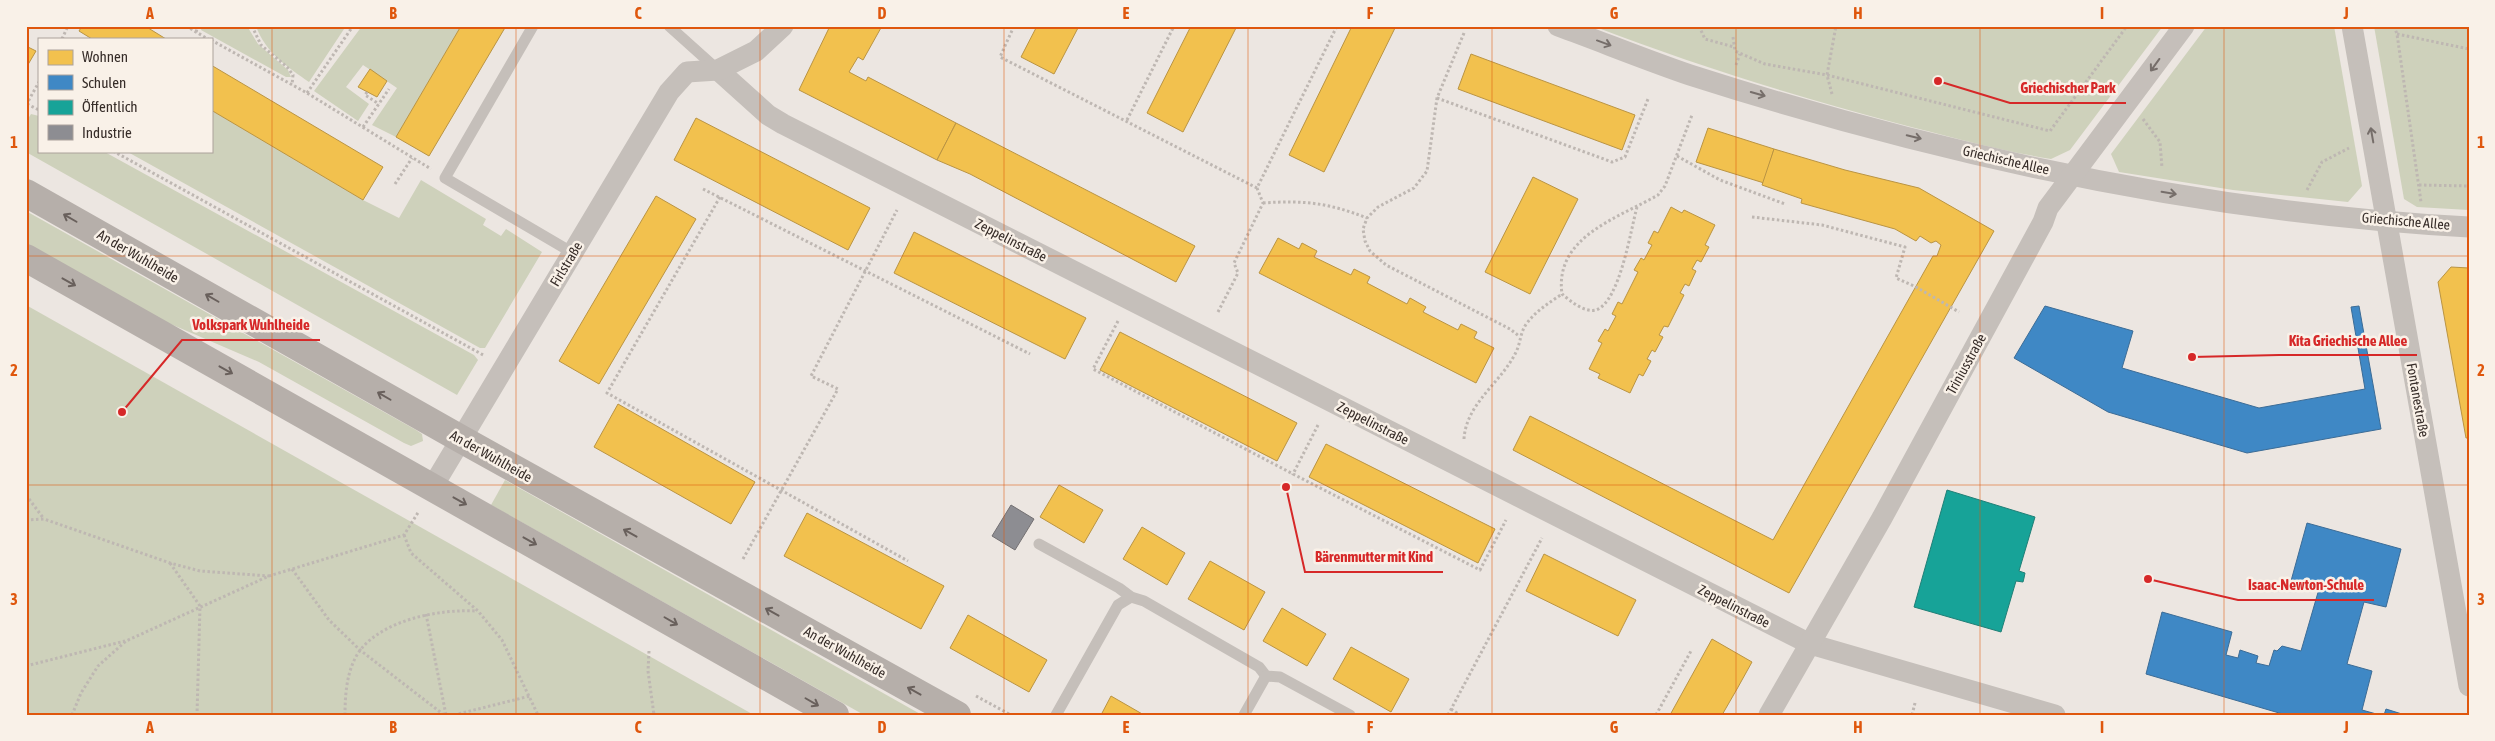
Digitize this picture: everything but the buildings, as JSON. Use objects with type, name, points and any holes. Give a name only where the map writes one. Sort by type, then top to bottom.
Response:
[{"type":"main road","name":"An der Wuhlheide","points":[[26,193],[461,440],[957,715]]},
{"type":"main road","points":[[26,258],[433,486],[835,715]]},
{"type":"street","name":"Firlstraße","points":[[433,486],[669,92],[687,72],[718,70],[756,51],[783,26]]},
{"type":"street","name":"Griechische Allee","points":[[1558,26],[1690,74],[1850,121],[2026,166],[2238,204],[2469,227]]},
{"type":"street","name":"Triniusstraße","points":[[1769,715],[1901,483],[2043,222],[2048,208],[2184,26]]},
{"type":"street","name":"Fontanestraße","points":[[2352,26],[2469,686]]},
{"type":"street","name":"Zeppelinstraße","points":[[718,70],[768,115],[783,124],[1810,644],[2055,715]]},
{"type":"lane","points":[[533,26],[445,178],[572,253]]},
{"type":"lane","points":[[669,26],[718,70]]},
{"type":"lane","points":[[1039,544],[1120,588],[1131,597],[1144,601],[1259,666],[1266,676]]},
{"type":"lane","points":[[1056,715],[1118,605],[1131,597]]},
{"type":"lane","points":[[1244,715],[1266,676]]},
{"type":"lane","points":[[1266,676],[1280,677],[1350,715]]},
{"type":"path","points":[[62,38],[68,26]]},
{"type":"path","points":[[186,26],[206,38]]},
{"type":"path","points":[[196,32],[198,26]]},
{"type":"path","points":[[252,26],[261,45],[293,75],[292,85]]},
{"type":"path","points":[[307,94],[353,26]]},
{"type":"path","points":[[1014,26],[1000,58],[1127,120],[1257,188],[1262,203],[1234,263],[1238,274],[1218,312]]},
{"type":"path","points":[[1127,120],[1174,26]]},
{"type":"path","points":[[1257,188],[1337,26]]},
{"type":"path","points":[[1699,26],[1705,39],[1734,47]]},
{"type":"path","points":[[1826,75],[1836,26]]},
{"type":"path","points":[[1733,37],[1735,51],[1765,64],[1826,75],[2050,131],[2127,26]]},
{"type":"path","points":[[2394,26],[2397,34],[2422,208]]},
{"type":"path","points":[[1464,33],[1438,98],[1427,171],[1414,188],[1378,207],[1367,218],[1362,229],[1364,241],[1370,251],[1386,265],[1510,329],[1520,336]]},
{"type":"path","points":[[2397,34],[2469,49]]},
{"type":"path","points":[[212,41],[292,85],[445,178]]},
{"type":"path","points":[[27,105],[38,84]]},
{"type":"path","points":[[363,127],[389,89]]},
{"type":"path","points":[[367,92],[365,95],[379,104]]},
{"type":"path","points":[[1438,98],[1612,162],[1625,157],[1648,99]]},
{"type":"path","points":[[1562,294],[1562,271],[1577,244],[1592,230],[1658,195],[1665,186],[1692,115]]},
{"type":"path","points":[[2143,120],[2160,142],[2161,174]]},
{"type":"path","points":[[2305,193],[2322,162],[2349,148]]},
{"type":"path","points":[[116,152],[485,356]]},
{"type":"path","points":[[1677,156],[1720,180],[1785,204]]},
{"type":"path","points":[[395,184],[412,158]]},
{"type":"path","points":[[2419,185],[2469,186]]},
{"type":"path","points":[[703,189],[1030,354]]},
{"type":"path","points":[[720,197],[607,393],[908,562]]},
{"type":"path","points":[[1262,203],[1308,202],[1338,207],[1367,218]]},
{"type":"path","points":[[1562,294],[1573,303],[1588,310],[1596,310],[1604,304],[1613,290],[1627,253],[1637,206]]},
{"type":"path","points":[[743,558],[838,389],[810,376],[897,210]]},
{"type":"path","points":[[1752,217],[1822,225],[1905,247],[1896,278],[1916,286],[1959,312]]},
{"type":"path","points":[[1464,439],[1471,412],[1502,376],[1517,350],[1520,336],[1533,316],[1562,294]]},
{"type":"path","points":[[1118,321],[1093,369],[1480,570],[1506,520]]},
{"type":"path","points":[[1293,474],[1318,425]]},
{"type":"path","points":[[26,495],[44,519]]},
{"type":"path","points":[[26,520],[44,519],[170,563],[200,571],[269,576]]},
{"type":"path","points":[[26,666],[126,641],[269,576],[404,535],[411,553],[478,611],[502,640],[538,715]]},
{"type":"path","points":[[1448,715],[1542,538]]},
{"type":"path","points":[[170,563],[200,606],[197,715]]},
{"type":"path","points":[[292,569],[329,620],[360,650],[445,715]]},
{"type":"path","points":[[345,715],[348,676],[360,650],[371,639],[426,614],[454,610],[478,611]]},
{"type":"path","points":[[426,614],[445,715]]},
{"type":"path","points":[[72,715],[81,693],[98,666],[126,641]]},
{"type":"path","points":[[649,651],[648,671],[654,715]]},
{"type":"path","points":[[1656,715],[1692,651]]},
{"type":"path","points":[[454,715],[530,696]]},
{"type":"path","points":[[1912,715],[1915,704]]},
{"type":"path","points":[[1451,710],[1460,715]]},
{"type":"green space","points":[[202,26],[247,26],[258,44],[288,70],[291,77],[286,77],[201,30]]},
{"type":"green space","points":[[256,26],[346,26],[309,82],[285,65],[271,51],[265,44]]},
{"type":"green space","points":[[362,26],[461,26],[396,137],[372,125],[397,88],[363,65],[346,87],[369,104],[358,121],[314,91]]},
{"type":"green space","points":[[1593,26],[2163,26],[2070,150],[2051,159],[1973,143],[1820,102],[1743,79]]},
{"type":"green space","points":[[2207,26],[2334,26],[2362,186],[2348,202],[2233,190],[2119,172],[2111,154]]},
{"type":"green space","points":[[2374,26],[2469,26],[2469,210],[2417,207],[2404,199]]},
{"type":"green space","points":[[212,111],[363,200],[399,218],[421,180],[486,219],[483,225],[501,236],[506,229],[542,252],[485,348],[480,348],[128,152],[212,152]]},
{"type":"green space","points":[[31,114],[38,116],[38,152],[105,152],[474,355],[478,360],[457,395],[26,152],[26,122]]},
{"type":"green space","points":[[26,211],[416,430],[422,434],[423,441],[411,446],[404,443],[259,362],[152,316],[26,244]]},
{"type":"green space","points":[[26,305],[754,715],[26,715]]},
{"type":"green space","points":[[505,480],[922,715],[864,715],[491,505]]},
{"type":"place","name":"Griechischer Park","points":[[1938,81]]},
{"type":"place","name":"Kita Griechische Allee","points":[[2192,357]]},
{"type":"place","name":"Volkspark Wuhlheide","points":[[122,412]]},
{"type":"place","name":"Bärenmutter mit Kind","points":[[1286,487]]},
{"type":"place","name":"Isaac-Newton-Schule","points":[[2148,579]]}]
